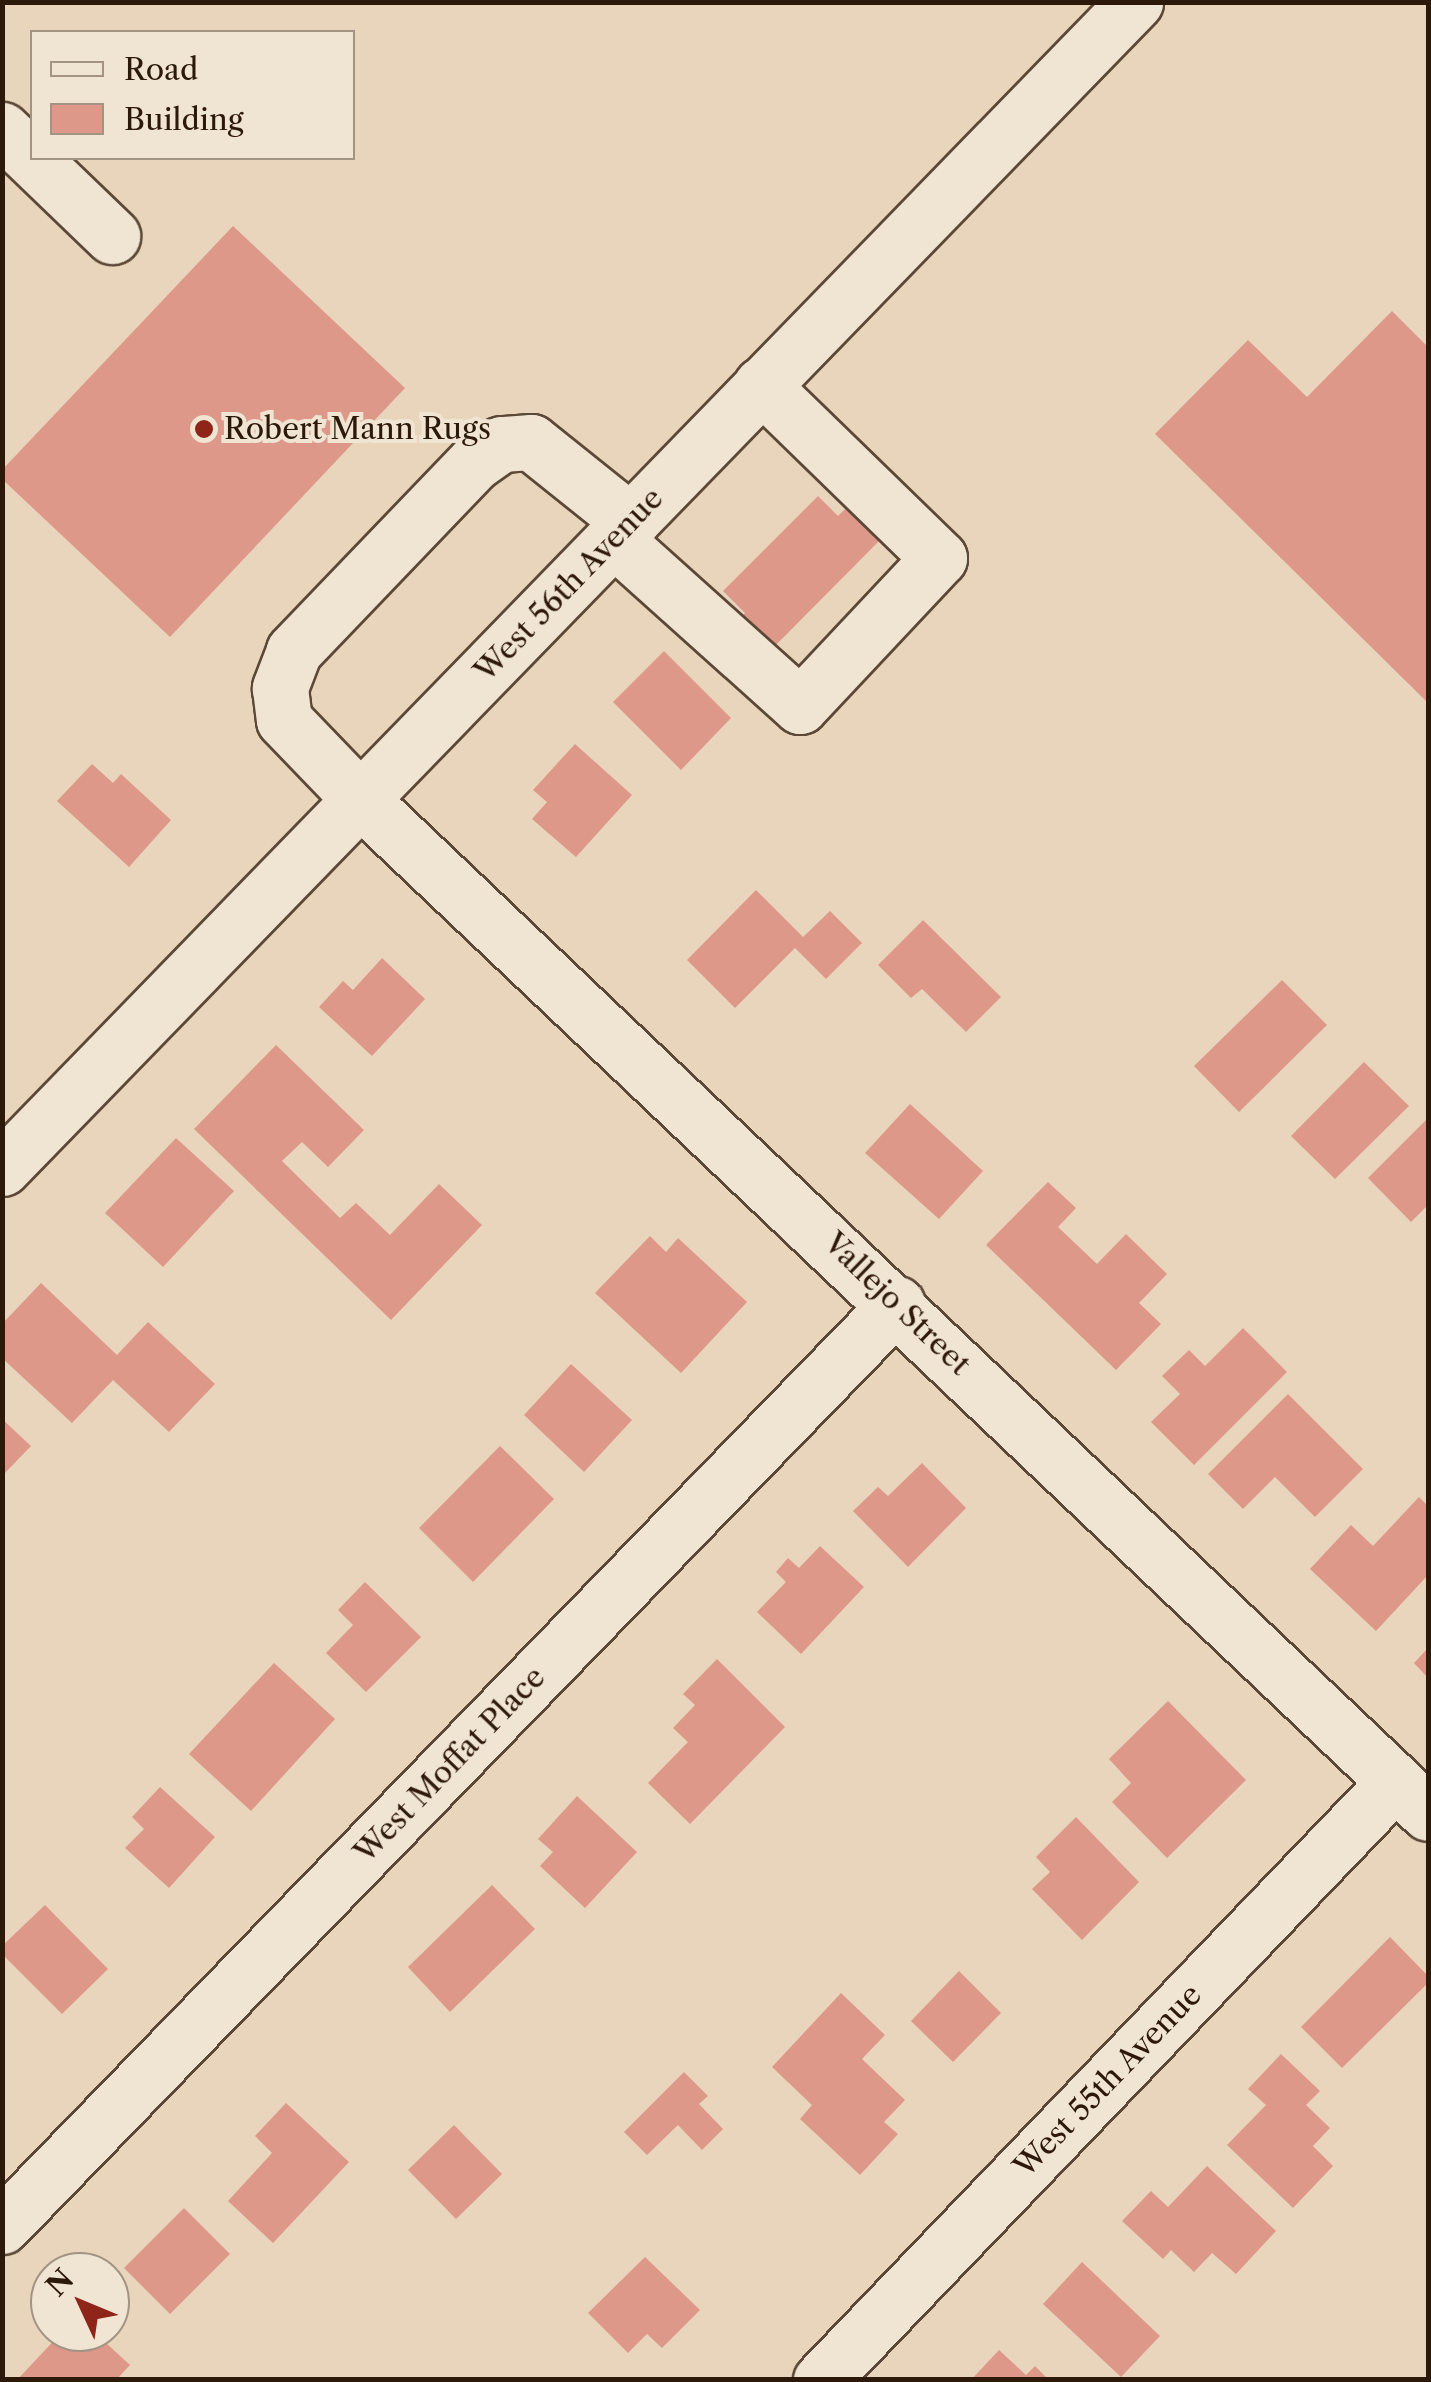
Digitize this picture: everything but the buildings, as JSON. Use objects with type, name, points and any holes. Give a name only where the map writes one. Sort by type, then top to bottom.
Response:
[{"type":"street","name":"West 56th Avenue","points":[[2,1168],[1135,2]]},
{"type":"street","points":[[2,130],[30,157]]},
{"type":"street","points":[[33,160],[112,236]]},
{"type":"street","name":"Vallejo Street","points":[[761,385],[939,558],[800,706],[532,442],[501,444],[475,462],[294,651],[280,688],[284,720],[361,800],[897,1304],[1412,1798]]},
{"type":"street","name":"West Moffat Place","points":[[2,2226],[897,1304]]},
{"type":"street","name":"West 55th Avenue","points":[[821,2380],[1412,1798]]},
{"type":"place","name":"Robert Mann Rugs","points":[[204,429]]}]
